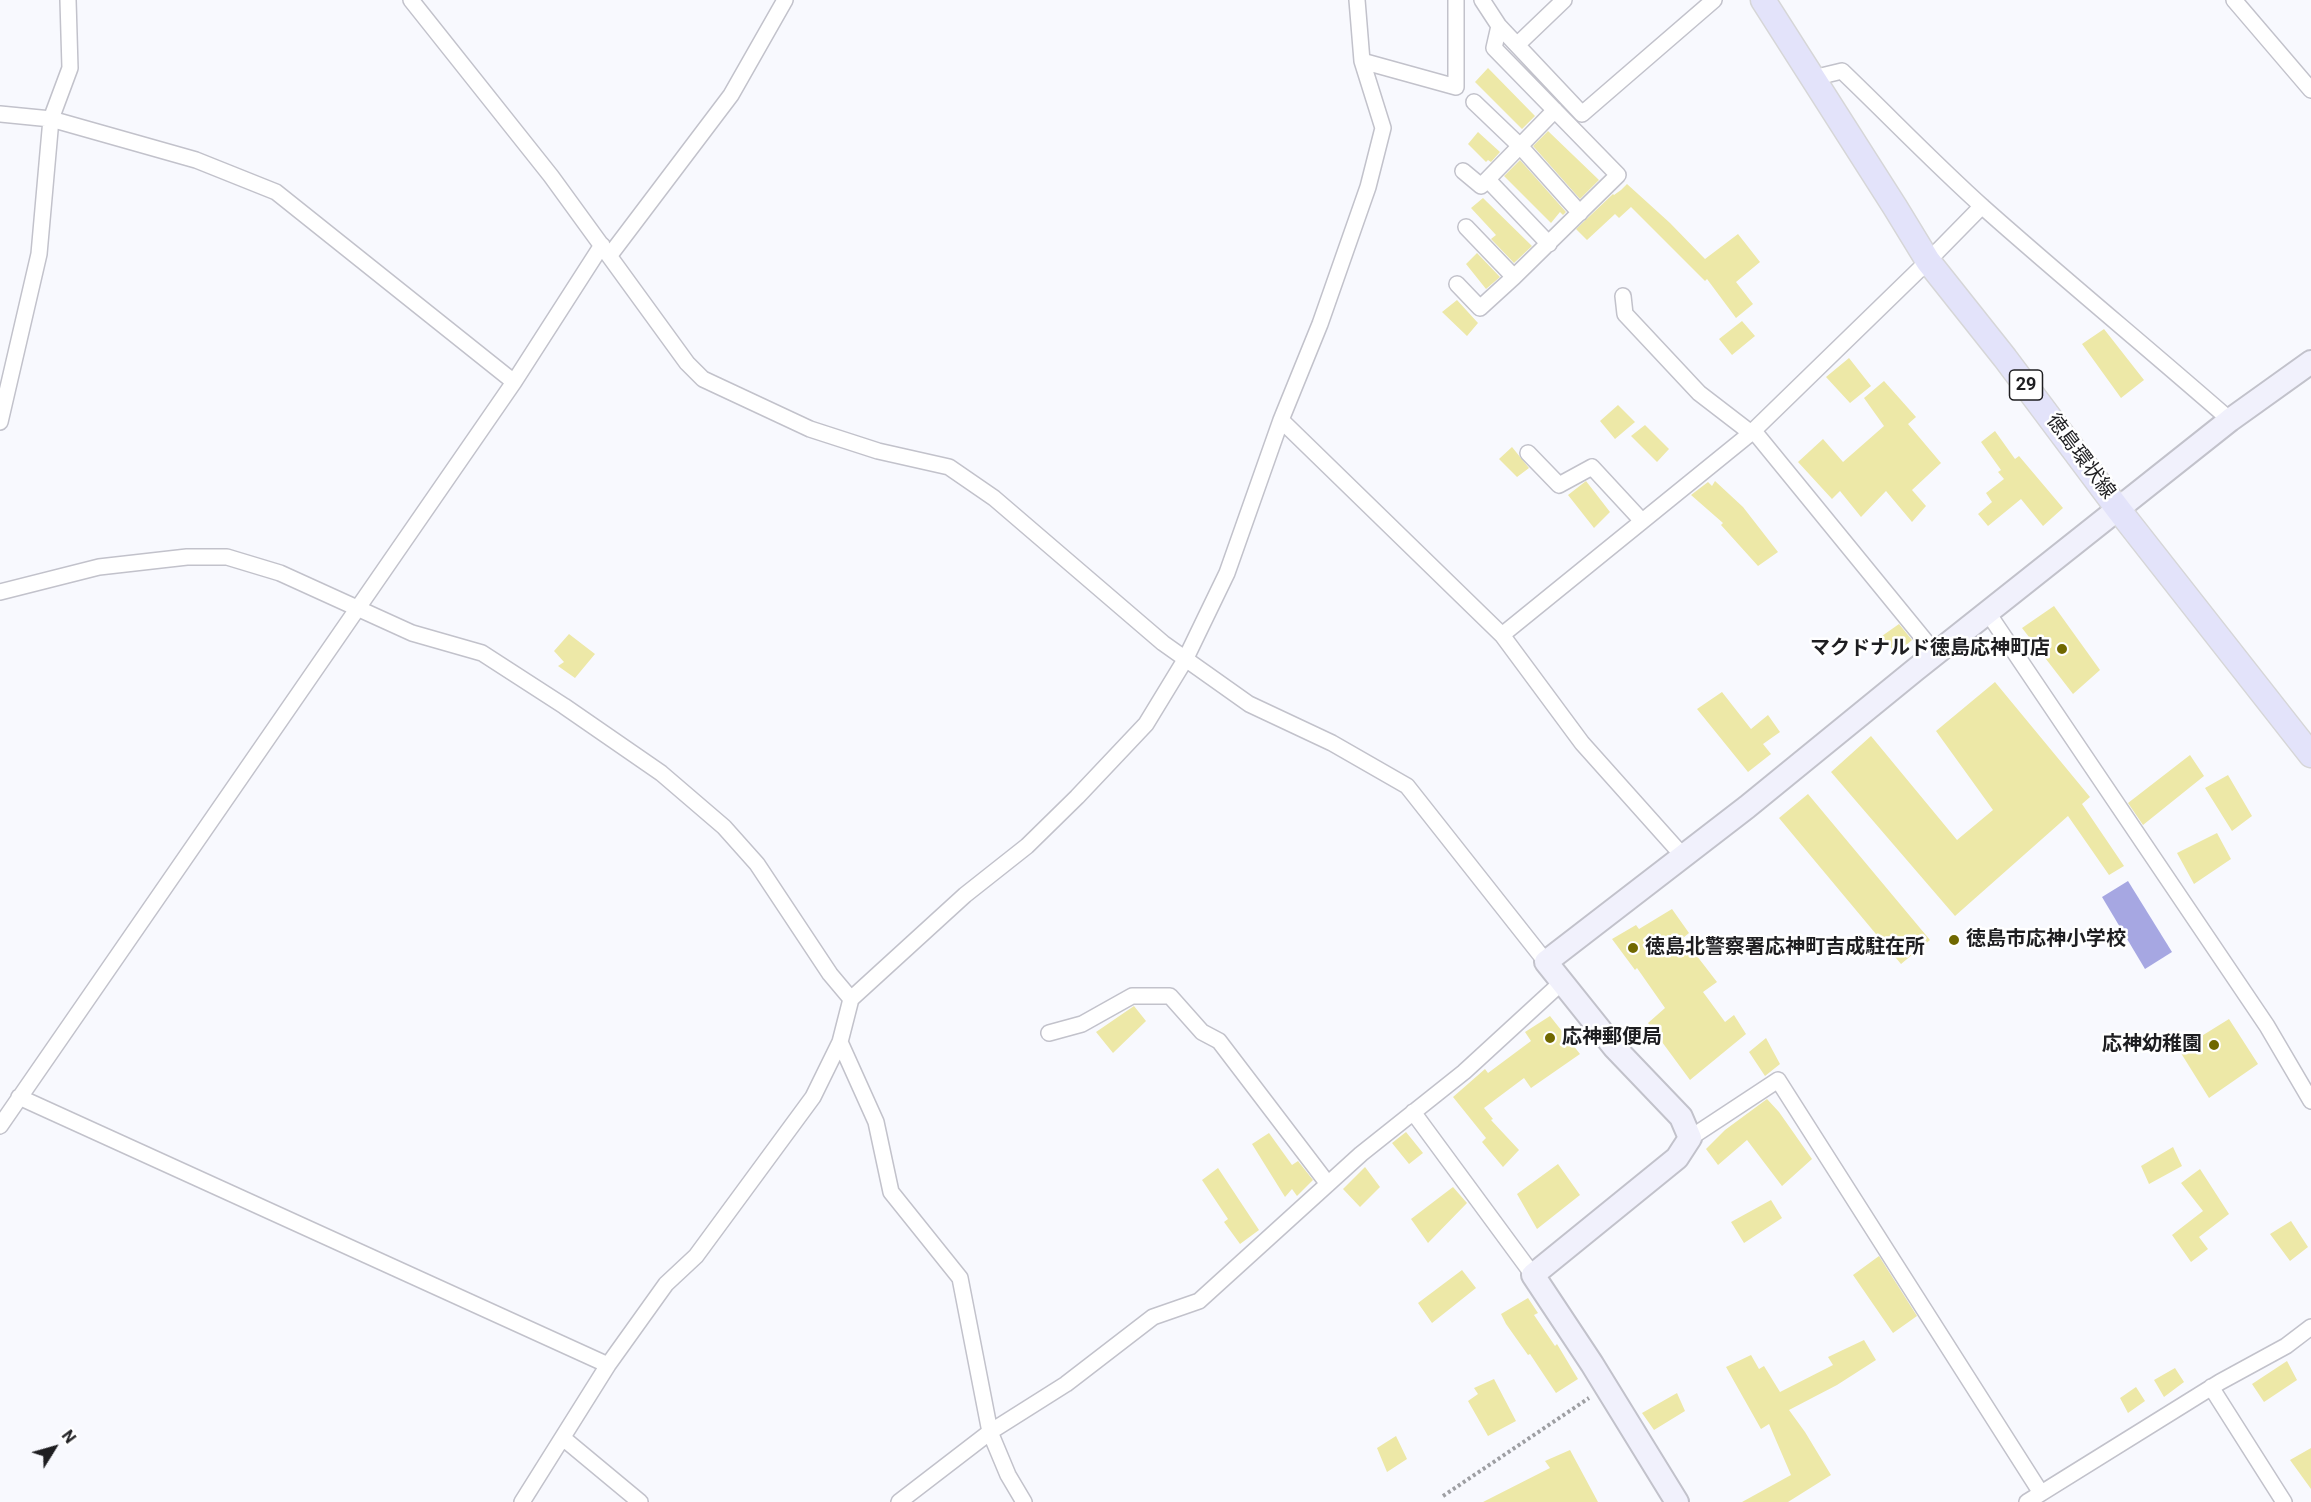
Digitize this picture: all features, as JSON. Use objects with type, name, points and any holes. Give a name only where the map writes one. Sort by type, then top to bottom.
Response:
[{"type":"main road","name":"徳島環状線","points":[[1763,0],[1928,261],[2311,755]]},
{"type":"street","points":[[0,422],[39,254],[51,118],[70,68],[68,0]]},
{"type":"street","points":[[411,0],[550,176],[687,363],[703,379],[810,429],[878,451],[949,467],[994,498],[1185,660],[1249,704],[1332,743],[1407,786],[1561,983],[1614,1047],[1681,1117],[1690,1138]]},
{"type":"street","points":[[0,1126],[10,1104],[606,250],[731,95],[785,0]]},
{"type":"street","points":[[522,1502],[608,1365],[666,1284],[696,1256],[813,1097],[840,1042],[851,999],[964,895],[1027,846],[1077,797],[1146,724],[1185,660],[1227,573],[1281,420],[1320,324],[1364,198],[1383,128],[1362,61],[1357,0]]},
{"type":"street","points":[[1362,61],[1456,87],[1456,0]]},
{"type":"street","points":[[1482,0],[1499,26],[1582,114],[1714,0]]},
{"type":"street","points":[[1517,45],[1564,0]]},
{"type":"street","points":[[2234,0],[2311,90]]},
{"type":"street","points":[[1457,284],[1480,308],[1618,175],[1494,48],[1499,26]]},
{"type":"street","points":[[1813,78],[1842,71],[1982,206],[2104,314],[2143,344],[2230,420]]},
{"type":"street","points":[[1474,102],[1520,146],[1580,213]]},
{"type":"street","points":[[1463,171],[1481,186],[1555,111]]},
{"type":"street","points":[[0,114],[51,118],[196,160],[276,192],[514,382]]},
{"type":"street","points":[[1488,180],[1548,244]]},
{"type":"street","points":[[1502,635],[1752,431],[1982,206]]},
{"type":"street","points":[[1466,227],[1514,277]]},
{"type":"street","points":[[1623,296],[1625,314],[1699,393],[1752,431],[1936,654]]},
{"type":"street","points":[[1545,962],[1747,807],[2230,420],[2311,362]]},
{"type":"street","points":[[1281,420],[1502,635],[1582,743],[1683,856]]},
{"type":"street","points":[[1528,453],[1558,485],[1592,467],[1642,521]]},
{"type":"street","points":[[0,592],[99,567],[188,557],[227,557],[280,573],[412,633],[482,653],[661,773],[724,827],[757,864],[830,974],[851,999]]},
{"type":"street","points":[[1988,613],[2267,1026],[2311,1101]]},
{"type":"street","points":[[899,1502],[990,1432],[1066,1384],[1153,1317],[1199,1301],[1328,1184],[1464,1072],[1561,983]]},
{"type":"street","points":[[1049,1033],[1082,1024],[1132,996],[1170,996],[1202,1032],[1219,1041],[1328,1184]]},
{"type":"street","points":[[840,1042],[876,1122],[891,1192],[960,1278],[990,1432],[1008,1475],[1024,1502]]},
{"type":"street","points":[[1533,1275],[1677,1158],[1690,1138],[1778,1080],[2041,1493]]},
{"type":"street","points":[[10,1104],[608,1365]]},
{"type":"street","points":[[1413,1112],[1533,1275],[1677,1502]]},
{"type":"street","points":[[2027,1502],[2211,1387],[2286,1347],[2311,1327]]},
{"type":"street","points":[[2211,1387],[2284,1502]]},
{"type":"street","points":[[563,1438],[640,1502]]},
{"type":"path","points":[[1443,1496],[1606,1387]]},
{"type":"water","points":[[2128,881],[2172,952],[2145,969],[2102,897]]},
{"type":"building","points":[[1488,68],[1535,116],[1522,129],[1475,82]]},
{"type":"building","points":[[1548,131],[1599,180],[1580,199],[1533,146]]},
{"type":"building","points":[[1478,132],[1500,152],[1491,162],[1488,160],[1486,162],[1468,144]]},
{"type":"building","points":[[1520,160],[1566,212],[1563,215],[1560,212],[1551,223],[1504,176]]},
{"type":"building","points":[[1627,184],[1705,259],[1738,234],[1760,262],[1736,282],[1753,304],[1736,318],[1707,279],[1705,281],[1631,207],[1619,218],[1615,214],[1587,240],[1576,229]]},
{"type":"building","points":[[1483,198],[1532,246],[1514,263],[1491,239],[1496,235],[1471,208]]},
{"type":"building","points":[[1477,253],[1500,277],[1486,289],[1466,264]]},
{"type":"building","points":[[1457,300],[1478,323],[1467,336],[1442,312]]},
{"type":"building","points":[[1742,321],[1755,336],[1732,355],[1719,339]]},
{"type":"building","points":[[2104,329],[2144,380],[2121,398],[2082,344]]},
{"type":"building","points":[[1849,358],[1871,386],[1850,403],[1826,377]]},
{"type":"building","points":[[1884,381],[1916,417],[1908,424],[1941,463],[1912,490],[1926,506],[1912,522],[1886,491],[1861,517],[1840,491],[1832,499],[1798,462],[1823,439],[1843,462],[1884,426],[1864,398]]},
{"type":"building","points":[[1618,405],[1635,422],[1615,439],[1600,421]]},
{"type":"building","points":[[1645,425],[1669,449],[1657,462],[1631,436]]},
{"type":"building","points":[[1995,431],[2015,459],[2019,456],[2063,508],[2043,526],[2021,499],[1988,526],[1978,514],[1992,502],[1986,493],[2004,479],[1998,472],[2001,470],[1981,442]]},
{"type":"building","points":[[1512,447],[1529,468],[1517,477],[1499,459]]},
{"type":"building","points":[[1586,481],[1610,512],[1594,528],[1568,495]]},
{"type":"building","points":[[1715,481],[1743,507],[1778,552],[1758,566],[1721,525],[1723,523],[1691,495],[1708,482],[1712,486]]},
{"type":"building","name":"マクドナルド徳島応神町店","points":[[2054,606],[2100,670],[2073,694],[2022,628]]},
{"type":"building","points":[[1899,624],[1912,640],[1896,654],[1882,636]]},
{"type":"building","points":[[569,634],[595,654],[575,678],[558,666],[564,662],[554,651]]},
{"type":"building","points":[[1995,682],[2090,797],[2082,804],[2124,866],[2109,875],[2068,816],[1955,916],[1831,772],[1871,736],[1957,840],[1993,810],[1936,731]]},
{"type":"building","points":[[1722,692],[1751,729],[1768,715],[1780,732],[1763,744],[1771,754],[1748,772],[1697,709]]},
{"type":"building","points":[[2190,755],[2204,776],[2143,825],[2128,803]]},
{"type":"building","points":[[2228,775],[2252,816],[2232,831],[2205,788]]},
{"type":"building","points":[[1808,794],[1930,940],[1901,964],[1779,818]]},
{"type":"building","points":[[2217,833],[2231,859],[2194,884],[2177,853]]},
{"type":"building","points":[[1672,909],[1689,933],[1683,938],[1717,982],[1703,992],[1725,1022],[1734,1015],[1746,1034],[1690,1080],[1648,1023],[1665,1008],[1637,968],[1635,970],[1612,939],[1636,925],[1639,929]]},
{"type":"building","points":[[1134,1006],[1146,1021],[1113,1053],[1096,1032]]},
{"type":"building","points":[[1550,1016],[1580,1054],[1531,1088],[1524,1078],[1484,1108],[1493,1119],[1491,1120],[1519,1150],[1503,1167],[1482,1142],[1486,1138],[1453,1097],[1485,1069],[1488,1073],[1531,1041],[1525,1032]]},
{"type":"building","points":[[2229,1019],[2258,1064],[2209,1098],[2179,1050]]},
{"type":"building","points":[[1766,1038],[1780,1064],[1765,1076],[1749,1052]]},
{"type":"building","points":[[1767,1099],[1779,1112],[1812,1159],[1782,1186],[1747,1140],[1718,1165],[1706,1149],[1725,1130]]},
{"type":"building","points":[[1406,1132],[1423,1153],[1409,1164],[1392,1143]]},
{"type":"building","points":[[1269,1133],[1292,1165],[1298,1161],[1313,1180],[1297,1196],[1292,1189],[1285,1197],[1252,1144]]},
{"type":"building","points":[[2173,1147],[2182,1166],[2149,1184],[2141,1166]]},
{"type":"building","points":[[1558,1164],[1580,1195],[1537,1229],[1517,1194]]},
{"type":"building","points":[[1365,1167],[1380,1187],[1360,1207],[1343,1189]]},
{"type":"building","points":[[1218,1168],[1259,1230],[1240,1244],[1224,1222],[1228,1219],[1202,1180]]},
{"type":"building","points":[[2200,1169],[2229,1214],[2199,1237],[2208,1249],[2191,1262],[2172,1235],[2203,1211],[2181,1183]]},
{"type":"building","points":[[1453,1187],[1467,1203],[1428,1243],[1411,1219]]},
{"type":"building","points":[[1771,1200],[1782,1218],[1744,1243],[1731,1222]]},
{"type":"building","points":[[2291,1221],[2308,1247],[2290,1261],[2270,1234]]},
{"type":"building","points":[[1879,1256],[1917,1316],[1893,1333],[1853,1275]]},
{"type":"building","points":[[1462,1270],[1476,1288],[1432,1323],[1418,1303]]},
{"type":"building","points":[[1528,1298],[1538,1313],[1534,1315],[1555,1346],[1557,1344],[1578,1379],[1556,1393],[1501,1314]]},
{"type":"building","points":[[1864,1340],[1876,1360],[1837,1385],[1789,1410],[1831,1475],[1788,1502],[1742,1502],[1791,1475],[1769,1424],[1761,1429],[1726,1367],[1751,1355],[1759,1369],[1764,1366],[1780,1392],[1833,1365],[1828,1357]]},
{"type":"building","points":[[2287,1361],[2297,1380],[2264,1402],[2252,1384]]},
{"type":"building","points":[[2175,1368],[2184,1382],[2164,1397],[2154,1380]]},
{"type":"building","points":[[1494,1379],[1516,1421],[1488,1436],[1468,1401],[1478,1394],[1474,1388]]},
{"type":"building","points":[[2136,1387],[2145,1401],[2128,1413],[2120,1398]]},
{"type":"building","points":[[1677,1393],[1685,1411],[1654,1430],[1642,1413]]},
{"type":"building","points":[[1396,1436],[1407,1459],[1387,1472],[1377,1448]]},
{"type":"building","points":[[2311,1448],[2311,1489],[2290,1460]]},
{"type":"building","points":[[1570,1450],[1598,1502],[1483,1502],[1550,1468],[1545,1461]]},
{"type":"place","name":"マクドナルド徳島応神町店","points":[[2062,649]]},
{"type":"place","name":"徳島市応神小学校","points":[[1954,940]]},
{"type":"place","name":"徳島北警察署応神町吉成駐在所","points":[[1633,948]]},
{"type":"place","name":"応神郵便局","points":[[1550,1038]]},
{"type":"place","name":"応神幼稚園","points":[[2214,1045]]}]
